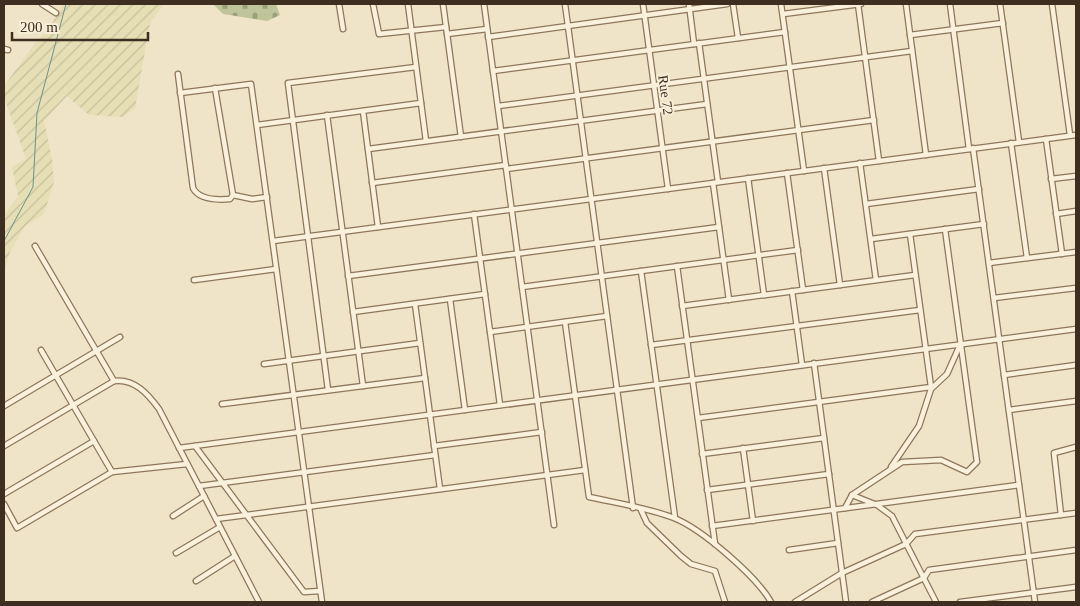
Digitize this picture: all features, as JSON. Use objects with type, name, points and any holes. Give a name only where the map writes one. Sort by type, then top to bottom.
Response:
[{"type":"street","points":[[42,4],[56,13]]},
{"type":"street","points":[[339,4],[343,30]]},
{"type":"street","points":[[373,4],[379,34],[446,27]]},
{"type":"street","points":[[408,4],[426,141]]},
{"type":"street","points":[[443,4],[461,137]]},
{"type":"street","points":[[484,4],[554,525]]},
{"type":"street","points":[[565,4],[633,508]]},
{"type":"street","name":"Rue 72","points":[[643,4],[668,189]]},
{"type":"street","points":[[488,37],[644,15],[689,6],[727,4]]},
{"type":"street","points":[[733,4],[738,38]]},
{"type":"street","points":[[781,4],[804,171]]},
{"type":"street","points":[[783,14],[859,4],[879,161]]},
{"type":"street","points":[[906,4],[926,154]]},
{"type":"street","points":[[950,4],[984,224],[1035,602]]},
{"type":"street","points":[[1000,4],[1019,142]]},
{"type":"street","points":[[1052,4],[1070,136]]},
{"type":"street","points":[[689,6],[704,78],[712,142],[719,227],[729,300]]},
{"type":"street","points":[[910,35],[1003,23]]},
{"type":"street","points":[[447,34],[487,29]]},
{"type":"street","points":[[493,70],[785,32]]},
{"type":"street","points":[[498,106],[912,51]]},
{"type":"street","points":[[328,390],[288,83],[416,67]]},
{"type":"street","points":[[178,74],[195,192],[203,197],[222,200],[230,199],[233,195]]},
{"type":"street","points":[[180,93],[251,84],[322,602]]},
{"type":"street","points":[[215,88],[233,195]]},
{"type":"street","points":[[257,125],[421,103]]},
{"type":"street","points":[[368,149],[707,104]]},
{"type":"street","points":[[363,111],[378,227]]},
{"type":"street","points":[[327,115],[363,386]]},
{"type":"street","points":[[372,183],[586,158],[874,120]]},
{"type":"street","points":[[273,241],[1076,135]]},
{"type":"street","points":[[1046,139],[1062,254]]},
{"type":"street","points":[[1011,143],[1027,258]]},
{"type":"street","points":[[860,163],[876,280]]},
{"type":"street","points":[[824,168],[840,285]]},
{"type":"street","points":[[787,173],[803,290]]},
{"type":"street","points":[[1052,179],[1076,176]]},
{"type":"street","points":[[748,178],[764,295]]},
{"type":"street","points":[[866,204],[979,189]]},
{"type":"street","points":[[233,195],[252,199],[267,197]]},
{"type":"street","points":[[1056,214],[1076,211]]},
{"type":"street","points":[[474,214],[500,405]]},
{"type":"street","points":[[871,239],[984,224]]},
{"type":"street","points":[[348,276],[719,227]]},
{"type":"street","points":[[845,508],[852,495],[902,462],[917,459],[941,460],[968,472],[977,462],[945,229]]},
{"type":"street","points":[[698,418],[930,387],[910,234]]},
{"type":"street","points":[[35,246],[114,381]]},
{"type":"street","points":[[522,287],[798,250]]},
{"type":"street","points":[[989,264],[1076,252]]},
{"type":"street","points":[[677,266],[715,544]]},
{"type":"street","points":[[194,280],[276,269]]},
{"type":"street","points":[[641,271],[675,518]]},
{"type":"street","points":[[682,306],[915,275]]},
{"type":"street","points":[[994,298],[1076,288]]},
{"type":"street","points":[[792,291],[802,365]]},
{"type":"street","points":[[353,312],[485,294]]},
{"type":"street","points":[[450,299],[465,410]]},
{"type":"street","points":[[415,304],[440,489]]},
{"type":"street","points":[[651,345],[920,310]]},
{"type":"street","points":[[490,332],[607,316]]},
{"type":"street","points":[[565,322],[589,497],[675,518],[715,544],[763,588],[771,602]]},
{"type":"street","points":[[179,448],[1076,329]]},
{"type":"street","points":[[4,406],[120,337]]},
{"type":"street","points":[[264,364],[420,343]]},
{"type":"street","points":[[888,473],[919,426],[931,389],[947,374],[961,344]]},
{"type":"street","points":[[41,350],[112,472]]},
{"type":"street","points":[[814,364],[846,602]]},
{"type":"street","points":[[1004,375],[1076,365]]},
{"type":"street","points":[[222,404],[425,378]]},
{"type":"street","points":[[4,446],[114,381],[124,379],[148,394],[159,409],[259,602]]},
{"type":"street","points":[[1009,410],[1076,401]]},
{"type":"street","points":[[434,446],[542,432]]},
{"type":"street","points":[[702,454],[824,438]]},
{"type":"street","points":[[4,494],[94,441]]},
{"type":"street","points":[[195,446],[304,592],[320,591]]},
{"type":"street","points":[[1061,514],[1054,453],[1076,447]]},
{"type":"street","points":[[743,448],[753,521]]},
{"type":"street","points":[[199,486],[435,455]]},
{"type":"street","points":[[4,504],[17,528],[112,472],[187,464]]},
{"type":"street","points":[[216,518],[585,470]]},
{"type":"street","points":[[707,490],[829,474]]},
{"type":"street","points":[[712,526],[1019,485]]},
{"type":"street","points":[[852,495],[862,501],[877,504],[892,516],[936,602]]},
{"type":"street","points":[[173,516],[204,496]]},
{"type":"street","points":[[641,510],[647,523],[681,556],[691,564],[715,571],[725,602]]},
{"type":"street","points":[[795,602],[842,572],[906,544],[915,534],[1076,512]]},
{"type":"street","points":[[176,553],[220,527]]},
{"type":"street","points":[[789,550],[838,543]]},
{"type":"street","points":[[872,602],[924,578],[929,570],[1076,550]]},
{"type":"street","points":[[196,581],[235,556]]},
{"type":"street","points":[[960,602],[1076,587]]},
{"type":"shaded area","points":[[63,4],[164,4],[150,23],[135,108],[123,117],[89,115],[67,96],[44,121],[52,159],[54,182],[44,214],[25,226],[10,252],[4,273],[4,215],[18,196],[12,167],[26,159],[4,97],[4,86],[33,46],[50,27]]},
{"type":"green space","points":[[213,4],[276,4],[280,15],[267,21],[223,14]]},
{"type":"waterway","points":[[4,241],[33,187],[37,113],[66,4]]}]
